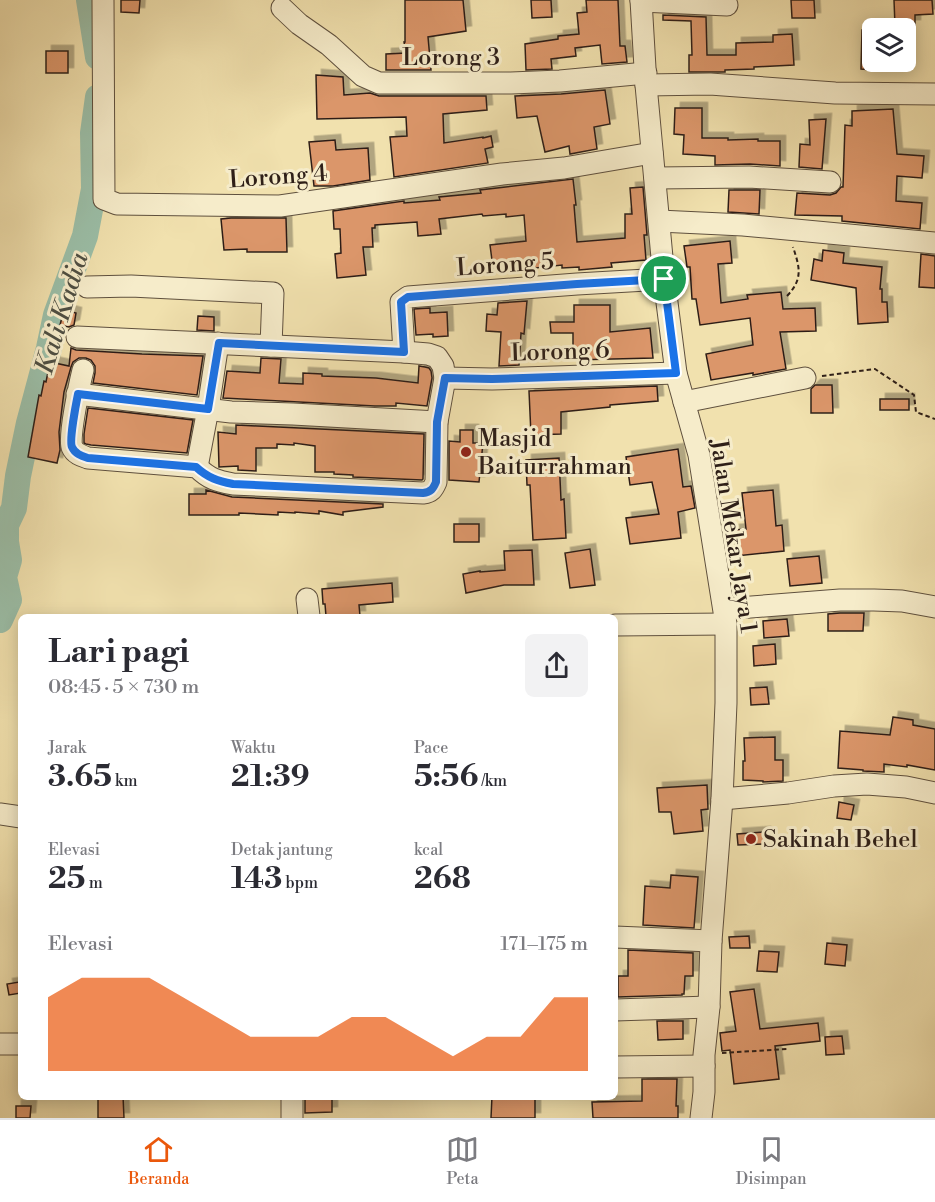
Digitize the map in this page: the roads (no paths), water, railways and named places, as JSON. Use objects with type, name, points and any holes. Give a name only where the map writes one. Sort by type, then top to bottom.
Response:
[{"type":"street","name":"Lorong 4","points":[[104,0],[104,199],[117,204],[280,206],[502,174],[564,168],[652,153]]},
{"type":"street","name":"Jalan Mekar Jaya 1","points":[[641,1],[652,153],[676,373],[699,456],[725,616],[726,704],[722,800],[701,1118]]},
{"type":"street","points":[[641,1],[727,4]]},
{"type":"street","name":"Lorong 3","points":[[282,8],[299,24],[329,45],[363,76],[379,83],[511,83],[646,79],[835,93],[935,94]]},
{"type":"street","points":[[655,178],[749,177],[830,182]]},
{"type":"street","points":[[659,221],[743,225],[935,243]]},
{"type":"street","name":"Lorong 5","points":[[404,352],[401,302],[408,297],[664,279]]},
{"type":"street","points":[[87,287],[131,286],[273,293],[271,346]]},
{"type":"street","points":[[77,337],[404,352],[437,357],[443,366],[445,378],[437,422],[436,482],[430,492],[423,493],[233,484],[217,481],[196,467],[81,456],[71,444],[83,370]]},
{"type":"street","points":[[196,467],[219,343]]},
{"type":"street","name":"Lorong 6","points":[[445,378],[492,379],[676,373]]},
{"type":"street","points":[[684,402],[805,378]]},
{"type":"street","points":[[78,394],[231,412],[437,422]]},
{"type":"street","points":[[618,625],[725,616],[840,600],[902,601],[935,607]]},
{"type":"street","points":[[722,800],[867,784],[906,787],[935,793]]},
{"type":"street","points":[[0,814],[18,817]]},
{"type":"street","points":[[618,937],[711,940]]},
{"type":"street","points":[[618,1010],[709,1007]]},
{"type":"street","points":[[0,1044],[18,1044]]},
{"type":"street","points":[[618,1067],[704,1060]]},
{"type":"street","points":[[292,1100],[292,1118]]},
{"type":"waterway","name":"Kali Kadia","points":[[89,0],[98,57]]},
{"type":"waterway","name":"Kali Kadia","points":[[0,620],[9,600],[4,577],[9,560],[6,525],[14,508],[29,423],[56,315],[85,236],[94,189],[93,133],[98,97]]},
{"type":"place","name":"Masjid Baiturrahman","points":[[466,452]]},
{"type":"place","name":"Sakinah Behel","points":[[751,839]]}]
